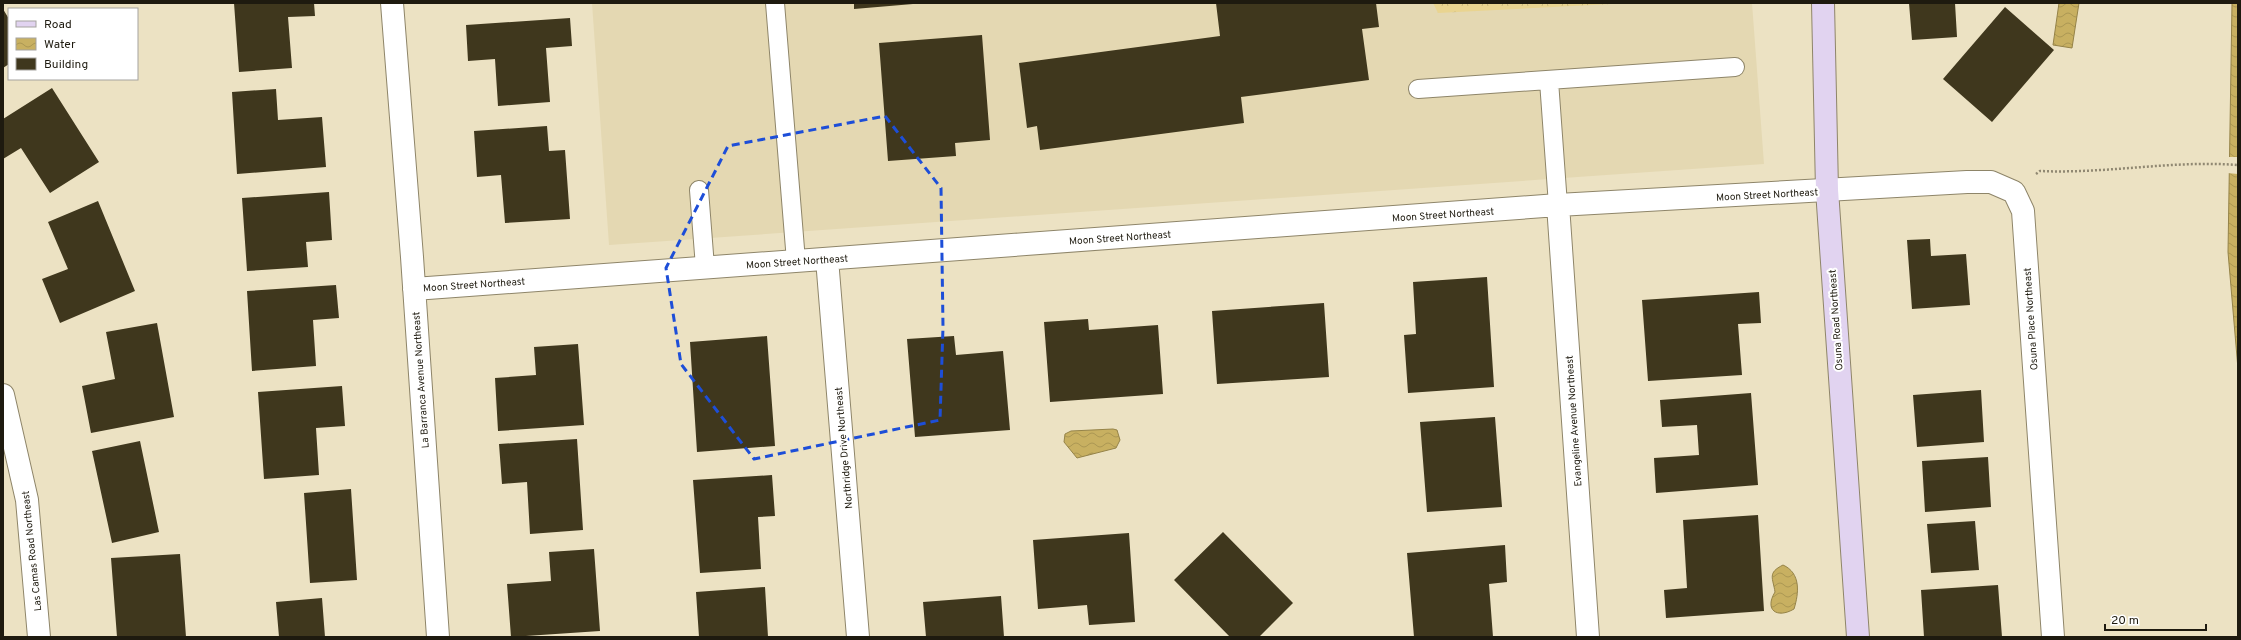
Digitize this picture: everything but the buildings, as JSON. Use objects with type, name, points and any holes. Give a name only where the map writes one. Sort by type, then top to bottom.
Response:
[{"type":"street","name":"La Barranca Avenue Northeast","points":[[392,3],[414,289],[438,637]]},
{"type":"street","name":"Osuna Road Northeast","points":[[1823,3],[1827,190],[1858,637]]},
{"type":"street","points":[[1827,190],[1991,182],[2014,192]]},
{"type":"street","name":"Moon Street Northeast","points":[[414,289],[1558,205],[1827,190]]},
{"type":"street","name":"Osuna Place Northeast","points":[[2014,192],[2023,211],[2053,637]]},
{"type":"street","name":"Evangeline Avenue Northeast","points":[[1558,205],[1588,637]]},
{"type":"street","name":"Northridge Drive Northeast","points":[[827,259],[858,637]]},
{"type":"street","name":"Las Camas Road Northeast","points":[[3,395],[26,500],[39,637]]},
{"type":"lane","points":[[776,3],[796,261]]},
{"type":"lane","points":[[1418,89],[1735,67]]},
{"type":"lane","points":[[1549,81],[1558,205]]},
{"type":"lane","points":[[699,190],[705,267]]},
{"type":"path","points":[[2014,192],[2040,171],[2076,173],[2206,163],[2238,165]]},
{"type":"highlighted area","points":[[885,116],[941,188],[943,327],[940,420],[754,459],[681,364],[666,268],[728,146]]},
{"type":"shaded area","points":[[592,3],[1752,3],[1764,164],[609,245]]},
{"type":"green space","points":[[1433,3],[1631,3],[1438,13]]},
{"type":"water","points":[[2059,3],[2079,3],[2072,48],[2053,45]]},
{"type":"water","points":[[2232,3],[2238,3],[2238,369],[2228,252]]},
{"type":"water","points":[[1117,430],[1120,440],[1116,448],[1077,458],[1064,442],[1065,434],[1071,431]]},
{"type":"water","points":[[1783,565],[1793,573],[1796,578],[1797,596],[1794,609],[1788,612],[1778,613],[1774,611],[1771,604],[1775,592],[1772,576],[1778,568]]},
{"type":"pier","points":[[2227,157],[2238,157],[2238,174],[2227,173]]}]
